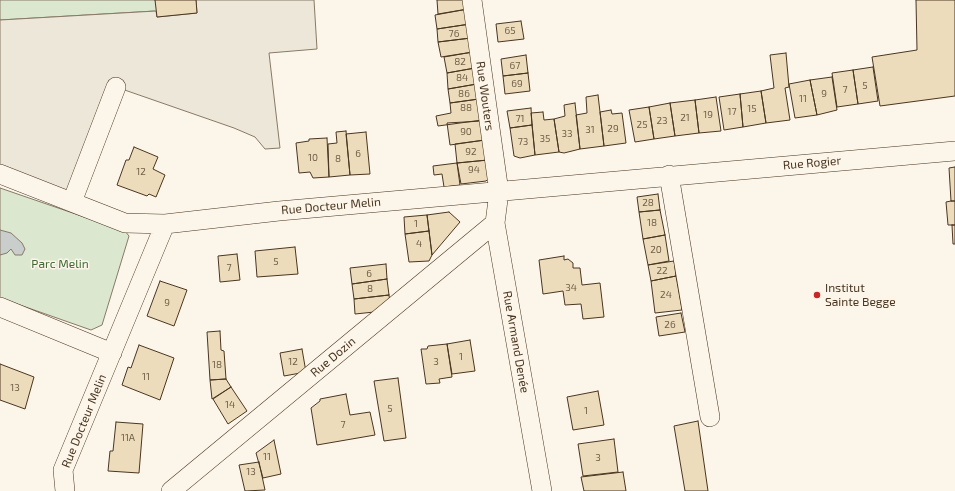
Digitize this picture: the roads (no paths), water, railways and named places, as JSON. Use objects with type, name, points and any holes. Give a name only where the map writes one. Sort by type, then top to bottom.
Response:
[{"type":"street","name":"Rue Wouters","points":[[472,0],[499,192]]},
{"type":"street","points":[[72,202],[116,87]]},
{"type":"street","name":"Rue Rogier","points":[[499,192],[955,151]]},
{"type":"street","name":"Rue Docteur Melin","points":[[0,174],[125,223],[165,224],[279,211],[499,192]]},
{"type":"street","points":[[669,176],[710,417]]},
{"type":"street","name":"Rue Armand Denée","points":[[499,192],[495,223],[542,491]]},
{"type":"street","name":"Rue Dozin","points":[[171,491],[495,223]]},
{"type":"street","name":"Rue Docteur Melin","points":[[65,491],[63,470],[165,224]]},
{"type":"street","points":[[0,307],[112,353]]},
{"type":"place","name":"Institut Sainte Begge","points":[[817,295]]},
{"type":"park label","name":"Parc Melin","points":[[60,264]]}]
